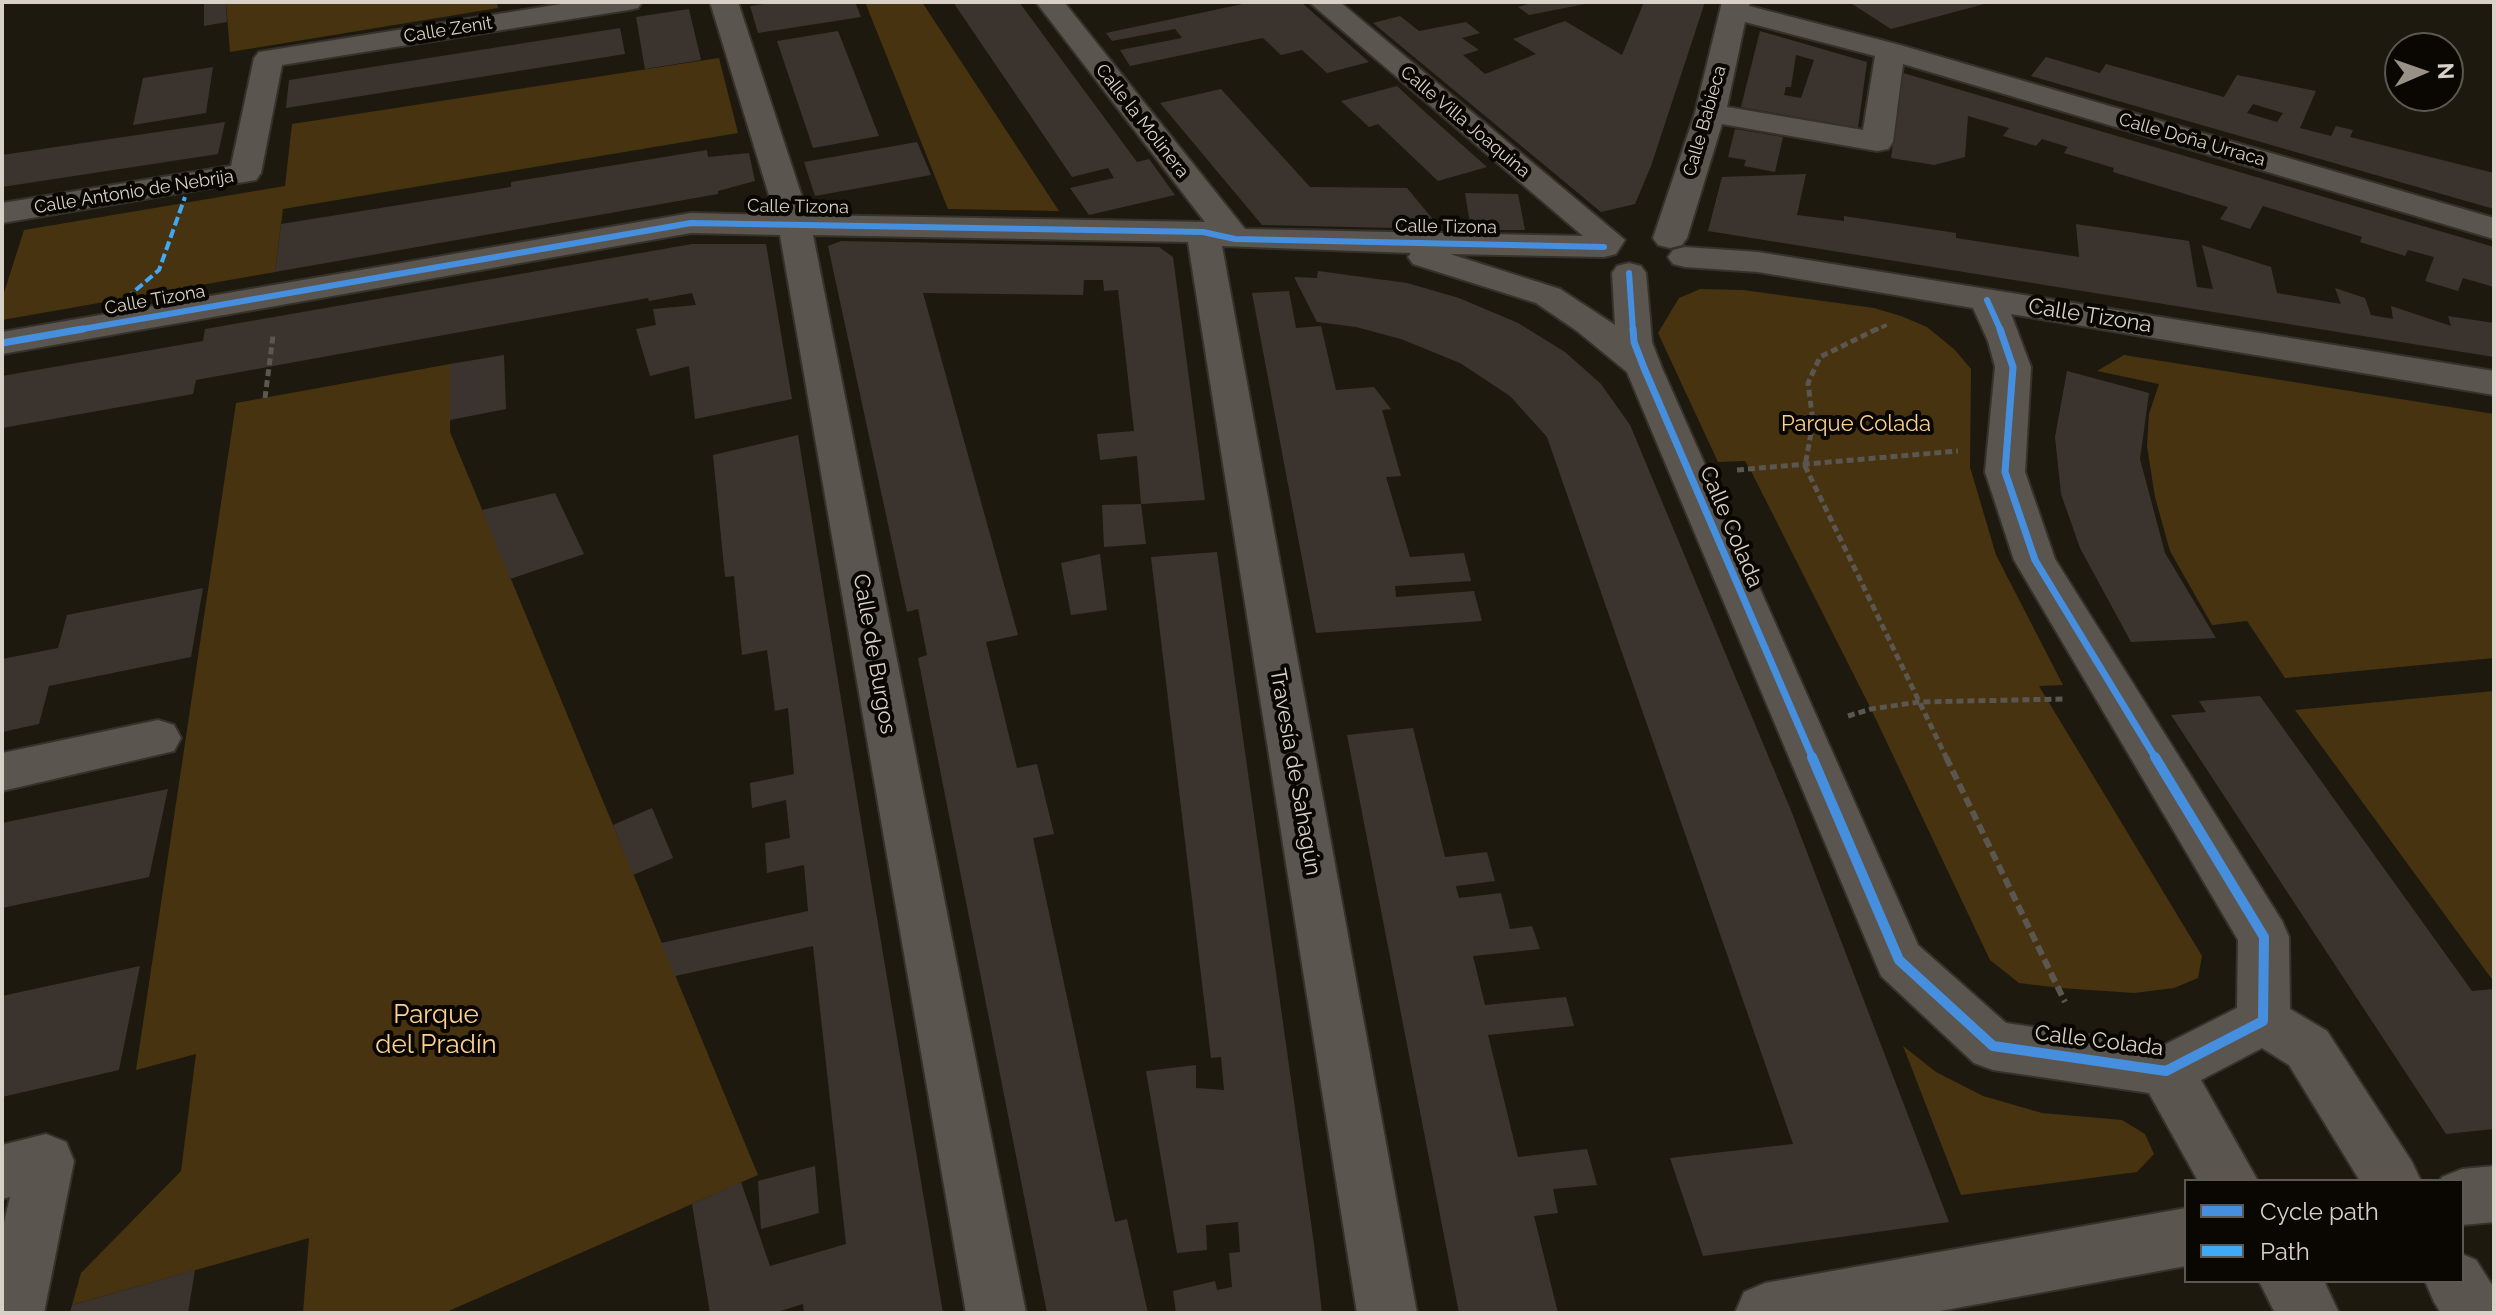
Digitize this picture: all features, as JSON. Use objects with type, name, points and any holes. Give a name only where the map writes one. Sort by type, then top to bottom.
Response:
[{"type":"street","name":"Calle Zenit","points":[[269,58],[628,2]]},
{"type":"street","name":"Calle de Burgos","points":[[724,2],[794,222],[996,1313]]},
{"type":"street","name":"Calle la Molinera","points":[[1050,2],[1219,235]]},
{"type":"street","name":"Calle Villa Joaquina","points":[[1323,2],[1613,254]]},
{"type":"street","name":"Calle Doña Urraca","points":[[1803,2],[1835,24],[1890,51]]},
{"type":"street","name":"Calle Doña Urraca","points":[[1736,6],[2494,229]]},
{"type":"street","name":"Calle Babieca","points":[[1677,248],[1736,6]]},
{"type":"street","points":[[1710,113],[1877,142],[1890,51]]},
{"type":"street","name":"Calle Antonio de Nebrija","points":[[2,213],[245,173],[269,58]]},
{"type":"street","name":"Calle Tizona","points":[[2,343],[691,223],[794,222],[1219,235],[1613,254]]},
{"type":"street","points":[[1631,230],[1656,233],[1677,248],[1682,265],[1665,275],[1613,254],[1631,230]]},
{"type":"street","name":"Travesía de Sahagún","points":[[1219,235],[1387,1313]]},
{"type":"street","name":"Calle Colada","points":[[1376,242],[1548,296],[1590,323],[1643,366]]},
{"type":"street","name":"Calle Tizona","points":[[1677,248],[2494,383]]},
{"type":"street","name":"Calle Colada","points":[[1613,254],[1634,342],[1643,366],[1899,960],[1993,1046],[2166,1071],[2263,1021]]},
{"type":"street","points":[[1987,300],[2006,341],[2013,367],[2005,472],[2035,560],[2264,937],[2263,1021],[2308,1048],[2391,1179]]},
{"type":"street","points":[[2,772],[158,738]]},
{"type":"street","points":[[2166,1071],[2228,1179]]},
{"type":"street","points":[[14,1313],[24,1166]]},
{"type":"street","points":[[2464,1197],[2494,1194]]},
{"type":"street","points":[[1765,1313],[2184,1237]]},
{"type":"street","points":[[2290,1283],[2309,1313]]},
{"type":"street","points":[[2456,1283],[2475,1313]]},
{"type":"path","points":[[1891,322],[1820,357],[1808,383],[1813,422],[1805,466],[2068,1011]]},
{"type":"path","points":[[265,398],[275,325]]},
{"type":"path","points":[[1723,471],[1971,450]]},
{"type":"path","points":[[1848,716],[1871,709],[1919,702],[2069,698]]},
{"type":"green space","points":[[226,2],[497,2],[498,8],[230,52]]},
{"type":"green space","points":[[865,2],[922,2],[1059,211],[948,209]]},
{"type":"green space","points":[[719,58],[738,133],[283,209],[275,272],[2,320],[2,299],[24,230],[285,186],[292,124]]},
{"type":"green space","name":"Parque Colada","points":[[1700,289],[1743,290],[1874,308],[1927,327],[1955,350],[1971,369],[1970,467],[1996,555],[2063,685],[2039,686],[2202,956],[2198,978],[2174,988],[2134,993],[2060,988],[2019,983],[1990,960],[1871,709],[1750,469],[1745,461],[1718,462],[1658,333],[1679,298]]},
{"type":"green space","points":[[2124,355],[2494,414],[2494,658],[2285,678],[2247,621],[2212,625],[2170,551],[2155,497],[2147,446],[2149,414],[2159,384],[2097,371]]},
{"type":"green space","name":"Parque del Pradín","points":[[450,364],[450,432],[758,1175],[444,1313],[303,1313],[309,1238],[72,1305],[81,1273],[181,1171],[196,1054],[136,1070],[236,403]]},
{"type":"green space","points":[[2494,691],[2494,982],[2295,710]]},
{"type":"green space","points":[[1903,1046],[1936,1072],[1983,1096],[2042,1113],[2122,1120],[2145,1134],[2154,1154],[2137,1172],[1961,1195]]},
{"type":"building","points":[[204,2],[226,2],[227,22],[204,26]]},
{"type":"building","points":[[777,2],[855,2],[861,17],[758,33],[750,6]]},
{"type":"building","points":[[953,2],[1019,2],[1137,162],[1149,159],[1175,195],[1089,215],[1070,188],[1114,178],[1108,168],[1072,177]]},
{"type":"building","points":[[1252,2],[1301,2],[1369,62],[1327,73],[1302,50],[1281,55],[1263,38],[1130,66],[1120,50],[1182,38],[1175,29],[1112,41],[1106,33]]},
{"type":"building","points":[[1535,2],[1585,4],[1529,15],[1518,7]]},
{"type":"building","points":[[1644,2],[1705,2],[1651,166],[1635,204],[1601,212],[1373,23],[1400,16],[1419,31],[1466,22],[1480,33],[1462,38],[1479,50],[1463,55],[1485,74],[1536,54],[1513,39],[1565,21],[1622,55]]},
{"type":"building","points":[[1849,2],[1988,2],[1988,3],[1891,29]]},
{"type":"building","points":[[689,9],[701,60],[645,69],[636,17]]},
{"type":"building","points":[[620,28],[625,54],[286,108],[289,80]]},
{"type":"building","points":[[838,31],[879,136],[813,148],[777,41]]},
{"type":"building","points":[[1760,31],[1867,62],[1858,128],[1741,107]],"holes":[[[1796,55],[1814,60],[1801,98],[1784,95],[1786,87],[1791,87]]]},
{"type":"building","points":[[2046,57],[2100,73],[2106,64],[2224,97],[2237,75],[2316,91],[2300,128],[2331,136],[2336,126],[2353,130],[2350,137],[2494,173],[2494,209],[2031,76]],"holes":[[[2253,104],[2283,113],[2277,122],[2247,113]]]},
{"type":"building","points":[[213,67],[206,113],[133,125],[143,78]]},
{"type":"building","points":[[1903,73],[2494,247],[2494,287],[2463,278],[2458,291],[2425,281],[2434,257],[2408,250],[2405,256],[2360,242],[2362,237],[2263,206],[2250,229],[2220,219],[2228,207],[2113,172],[2114,168],[2064,153],[2068,147],[2042,139],[2036,146],[2003,136],[2009,128],[1968,116],[1965,157],[1934,165],[1891,158]]},
{"type":"building","points":[[1397,86],[1487,167],[1438,181],[1378,124],[1369,127],[1341,101]]},
{"type":"building","points":[[1221,89],[1310,187],[1407,188],[1441,229],[1262,225],[1160,103]]},
{"type":"building","points":[[225,122],[218,154],[2,187],[2,155]]},
{"type":"building","points":[[1735,129],[1783,137],[1775,172],[1744,166],[1746,160],[1728,157]]},
{"type":"building","points":[[917,142],[931,175],[815,196],[804,162]]},
{"type":"building","points":[[707,150],[708,157],[749,153],[755,181],[718,191],[718,194],[275,272],[281,224],[511,187],[511,182]]},
{"type":"building","points":[[1806,174],[1797,215],[1844,221],[1844,216],[1956,233],[1956,238],[2079,257],[2076,224],[2189,241],[2197,287],[2213,289],[2202,245],[2271,267],[2277,293],[2341,304],[2335,288],[2365,298],[2371,315],[2393,319],[2391,306],[2451,326],[2448,316],[2494,323],[2494,357],[1708,231],[1722,177]]},
{"type":"building","points":[[1465,193],[1518,194],[1525,230],[1471,230]]},
{"type":"building","points":[[841,241],[1159,247],[1173,257],[1205,500],[1141,504],[1137,456],[1100,460],[1097,434],[1134,431],[1118,290],[1104,291],[1103,280],[1084,280],[1083,295],[923,293],[1018,635],[986,642],[1017,768],[1037,764],[1054,834],[1033,838],[1115,1222],[1127,1219],[1148,1313],[1047,1313],[918,658],[927,655],[918,609],[907,612],[828,246]]},
{"type":"building","points":[[692,244],[766,244],[792,399],[695,419],[689,366],[650,376],[636,329],[656,325],[653,309],[696,305],[692,293],[649,301],[648,298],[196,380],[193,394],[2,428],[2,376],[203,341],[205,329]]},
{"type":"building","points":[[1318,271],[1407,283],[1459,298],[1518,323],[1565,352],[1601,384],[1630,425],[1790,808],[1949,1222],[1703,1256],[1670,1158],[1793,1144],[1547,437],[1510,396],[1460,363],[1401,339],[1356,327],[1317,322],[1294,277],[1317,278]]},
{"type":"building","points":[[1289,291],[1296,328],[1321,326],[1336,390],[1374,387],[1391,409],[1382,410],[1401,476],[1386,477],[1410,557],[1464,553],[1471,581],[1395,586],[1396,597],[1474,591],[1482,621],[1316,633],[1252,293]]},
{"type":"building","points":[[504,355],[506,409],[450,420],[450,364]]},
{"type":"building","points":[[2067,371],[2149,393],[2140,459],[2165,553],[2216,638],[2131,642],[2080,548],[2061,494],[2055,437]]},
{"type":"building","points":[[798,435],[943,1313],[804,1313],[803,1304],[774,1313],[710,1313],[692,1204],[741,1182],[770,1266],[846,1244],[813,946],[675,976],[661,943],[808,911],[804,865],[767,873],[765,843],[790,838],[786,800],[752,808],[750,783],[794,774],[788,708],[775,711],[767,650],[742,655],[734,576],[725,577],[713,455]]},
{"type":"building","points":[[555,493],[584,554],[510,579],[482,510]]},
{"type":"building","points":[[1141,504],[1146,544],[1104,547],[1102,505]]},
{"type":"building","points":[[1217,552],[1322,1313],[1176,1313],[1173,1291],[1215,1281],[1217,1290],[1232,1287],[1229,1253],[1240,1252],[1238,1222],[1206,1225],[1207,1250],[1177,1253],[1146,1071],[1196,1065],[1196,1088],[1224,1090],[1221,1057],[1211,1058],[1151,557]]},
{"type":"building","points":[[1100,554],[1107,610],[1071,615],[1061,563]]},
{"type":"building","points":[[203,588],[191,657],[49,686],[39,724],[2,732],[2,659],[58,648],[67,615]]},
{"type":"building","points":[[2260,696],[2472,991],[2494,989],[2494,1129],[2446,1134],[2171,715],[2206,712],[2199,701]]},
{"type":"building","points":[[1413,728],[1445,857],[1487,852],[1495,881],[1456,886],[1459,898],[1501,893],[1510,929],[1532,926],[1540,949],[1473,956],[1485,1005],[1566,997],[1574,1026],[1488,1035],[1518,1157],[1587,1149],[1597,1185],[1553,1189],[1558,1213],[1534,1216],[1558,1313],[1459,1313],[1347,735]]},
{"type":"building","points":[[168,789],[149,877],[2,908],[2,823]]},
{"type":"building","points":[[652,808],[673,858],[633,875],[613,825]]},
{"type":"building","points":[[140,966],[119,1070],[2,1097],[2,996]]},
{"type":"building","points":[[815,1166],[819,1213],[761,1229],[758,1181]]},
{"type":"building","points":[[195,1270],[188,1313],[70,1313],[72,1305]]},
{"type":"marked path","points":[[116,307],[159,270],[185,197]]},
{"type":"cycle path","points":[[2,343],[691,223],[1203,232],[1235,239],[1604,247]]},
{"type":"cycle path","points":[[1629,273],[1634,342],[1644,368],[1899,960],[1993,1046],[2166,1071],[2263,1021],[2264,937],[2035,560],[2005,472],[2013,367],[2006,341],[1987,300]]}]
